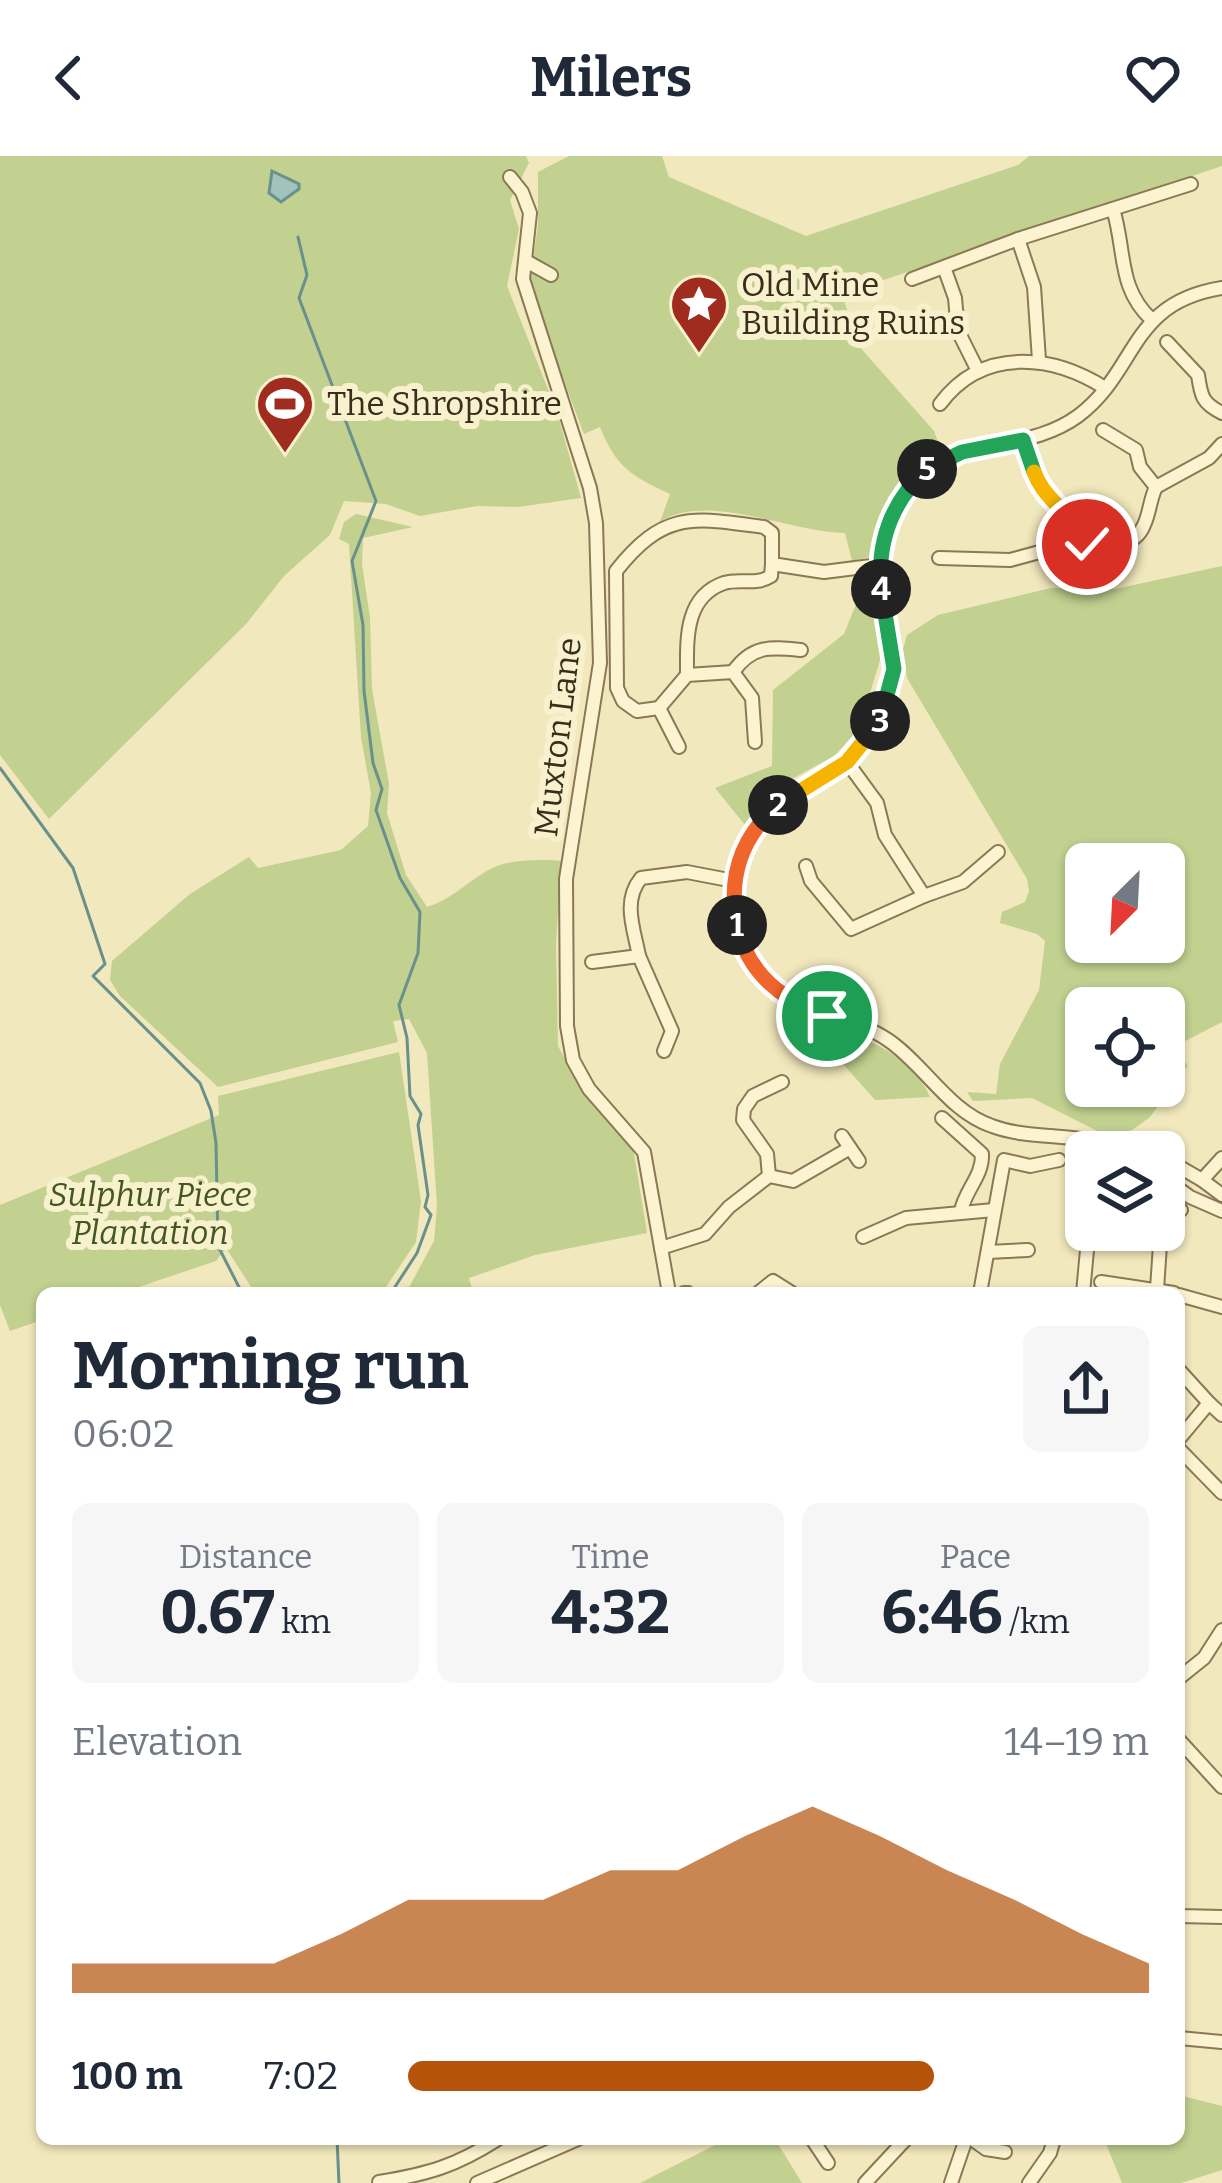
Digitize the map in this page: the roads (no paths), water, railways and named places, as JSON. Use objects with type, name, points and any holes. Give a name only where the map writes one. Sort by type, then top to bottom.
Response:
[{"type":"street","name":"Muxton Lane","points":[[510,177],[530,213],[523,279],[590,488],[596,523],[600,663],[566,879],[567,1026],[573,1060],[589,1089],[644,1153],[668,1287]]},
{"type":"street","points":[[913,279],[1018,239],[1189,185],[1192,202]]},
{"type":"street","points":[[1113,209],[1123,242],[1125,283],[1152,320]]},
{"type":"street","points":[[1018,239],[1034,287],[1039,360]]},
{"type":"street","points":[[526,261],[551,275]]},
{"type":"street","points":[[945,270],[955,298],[958,331],[978,371]]},
{"type":"street","points":[[1065,1138],[1008,1131],[968,1114],[884,1038],[781,994],[749,959],[741,942],[734,881],[748,840],[766,814],[847,762],[874,731],[890,693],[893,654],[879,565],[895,508],[928,469],[962,452],[1023,440],[1076,417],[1105,388],[1152,320],[1177,302],[1222,288]]},
{"type":"street","points":[[1167,342],[1198,375],[1198,394],[1222,413]]},
{"type":"street","points":[[940,404],[978,371],[995,364],[1039,360],[1072,369],[1105,388]]},
{"type":"street","points":[[1103,430],[1136,449],[1143,474],[1156,487]]},
{"type":"street","points":[[1023,440],[1036,479],[1066,514],[1073,543]]},
{"type":"street","points":[[939,558],[1010,560],[1073,543],[1110,546],[1136,536],[1142,531],[1156,487],[1209,458],[1222,444]]},
{"type":"street","points":[[1209,458],[1221,472]]},
{"type":"street","points":[[691,518],[764,526],[772,533],[772,564],[771,576],[759,583],[727,581],[692,610],[687,675],[659,708],[637,711],[623,700],[616,688],[616,572],[645,541],[691,518]]},
{"type":"street","points":[[772,564],[824,572],[879,565]]},
{"type":"street","points":[[687,675],[733,672],[751,651],[767,647],[801,650]]},
{"type":"street","points":[[733,672],[752,698],[755,742]]},
{"type":"street","points":[[659,708],[679,747]]},
{"type":"street","points":[[847,762],[877,803],[885,835],[924,896]]},
{"type":"street","points":[[806,866],[811,881],[850,929],[963,882],[998,852]]},
{"type":"street","points":[[664,1052],[677,1034],[639,956],[630,907],[633,890],[641,878],[687,872],[734,881]]},
{"type":"street","points":[[592,962],[639,956]]},
{"type":"street","points":[[769,1176],[767,1154],[743,1120],[744,1109],[753,1096],[782,1082]]},
{"type":"street","points":[[946,1126],[982,1154],[980,1174],[965,1190],[961,1211]]},
{"type":"street","points":[[981,1287],[1008,1131]]},
{"type":"street","points":[[662,1248],[705,1234],[729,1207],[769,1176],[793,1181],[846,1142],[859,1161]]},
{"type":"street","points":[[1202,1180],[1222,1158]]},
{"type":"street","points":[[1004,1160],[1030,1166],[1059,1160]]},
{"type":"street","points":[[1185,1170],[1222,1195]]},
{"type":"street","points":[[1185,1190],[1222,1211]]},
{"type":"street","points":[[861,1240],[906,1217],[994,1210]]},
{"type":"street","points":[[1084,1287],[1087,1251]]},
{"type":"street","points":[[1156,1287],[1159,1251]]},
{"type":"street","points":[[988,1252],[1020,1255]]},
{"type":"street","points":[[1101,1282],[1140,1287]]},
{"type":"street","points":[[1185,1296],[1222,1307]]},
{"type":"street","points":[[1185,1377],[1222,1415]]},
{"type":"street","points":[[1185,1432],[1209,1403]]},
{"type":"street","points":[[1185,1455],[1222,1493]]},
{"type":"street","points":[[1185,1673],[1204,1658],[1222,1630]]},
{"type":"street","points":[[1185,1747],[1222,1787]]},
{"type":"street","points":[[1185,1916],[1222,1917]]},
{"type":"street","points":[[1185,2039],[1222,2042]]},
{"type":"street","points":[[386,2182],[459,2164],[489,2145]]},
{"type":"street","points":[[477,2183],[557,2145]]},
{"type":"street","points":[[816,2145],[828,2162]]},
{"type":"street","points":[[865,2183],[900,2145]]},
{"type":"street","points":[[951,2183],[967,2145]]},
{"type":"street","points":[[979,2145],[1005,2152]]},
{"type":"street","points":[[1029,2183],[1052,2145]]},
{"type":"water","points":[[272,171],[299,184],[299,189],[281,202],[269,193]]},
{"type":"waterway","points":[[298,237],[307,275],[299,298],[376,501],[352,561],[363,625],[364,691],[373,763],[382,789],[376,810],[400,878],[420,912],[418,953],[399,1005],[407,1038],[410,1096],[421,1114],[425,1207],[431,1215],[417,1253],[395,1287]]},
{"type":"waterway","points":[[0,768],[73,868],[105,964],[93,976],[200,1083],[216,1143],[218,1246],[239,1287]]},
{"type":"waterway","points":[[337,2145],[339,2183]]},
{"type":"place","name":"Old Mine Building Ruins","points":[[699,355]]},
{"type":"place","name":"The Shropshire","points":[[285,455]]},
{"type":"park label","name":"Sulphur Piece Plantation","points":[[150,1214]]}]
